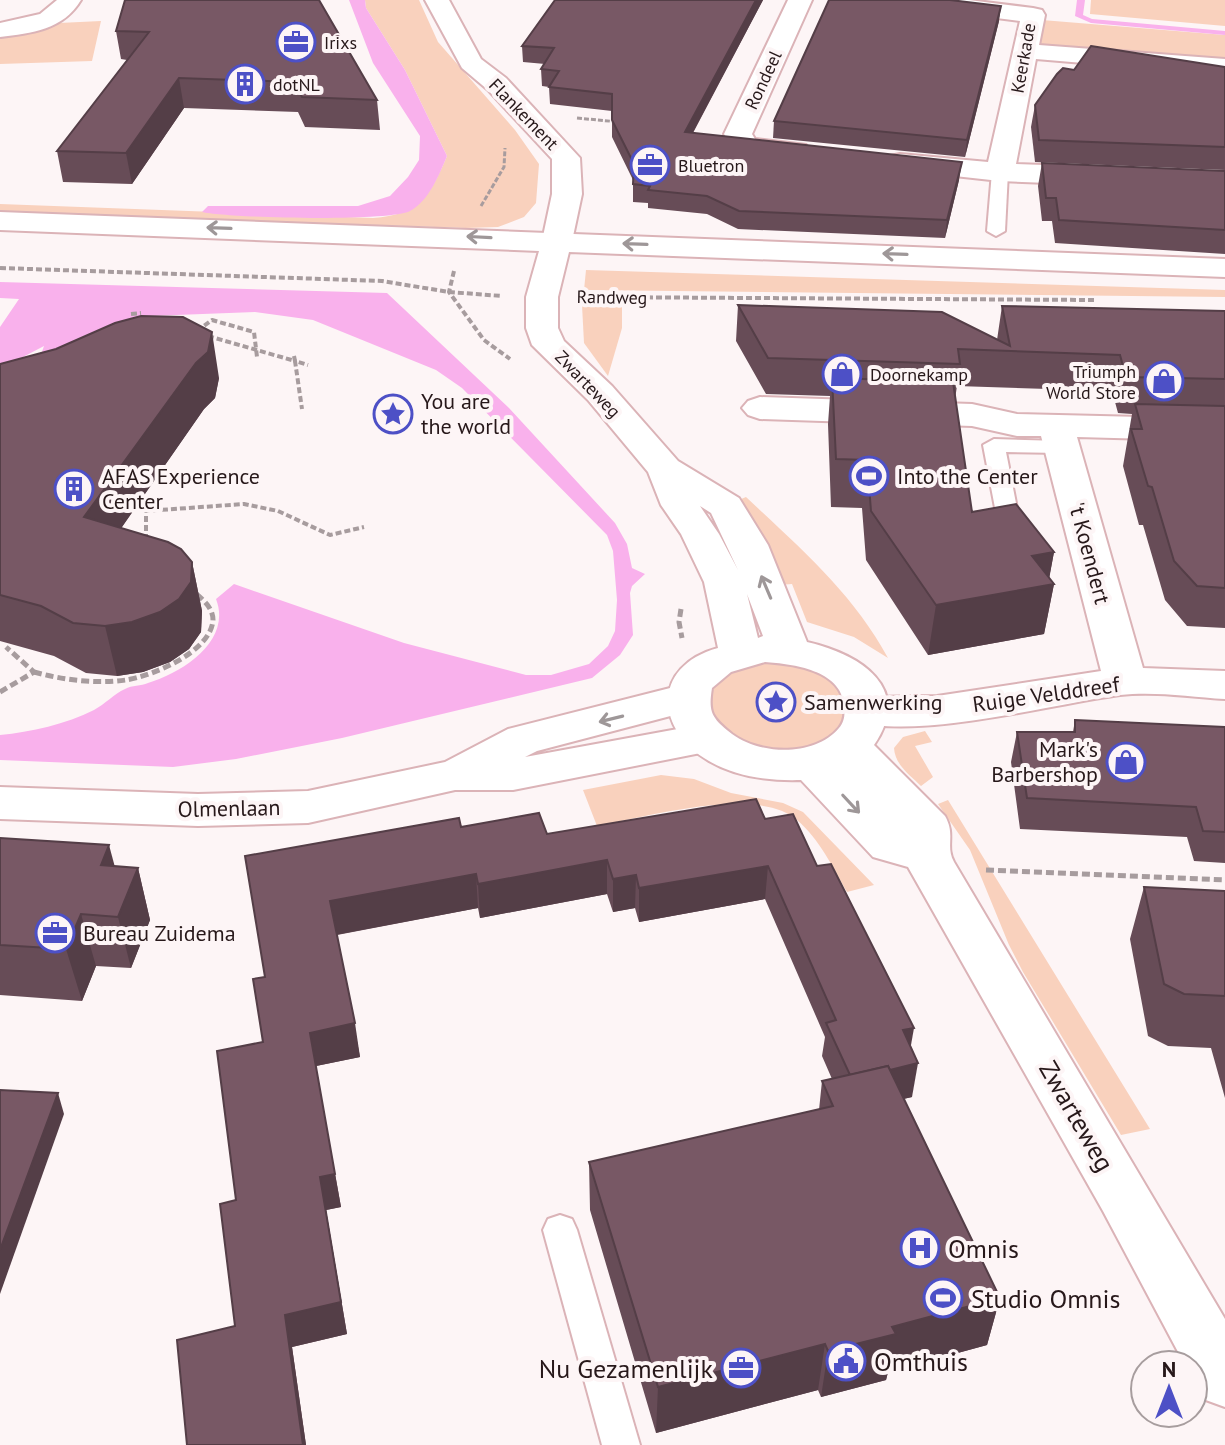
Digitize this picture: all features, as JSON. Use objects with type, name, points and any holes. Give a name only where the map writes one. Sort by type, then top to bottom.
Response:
[{"type":"street","points":[[0,30],[53,17],[69,0]]},
{"type":"street","name":"Flankement","points":[[437,0],[471,63],[497,84],[566,158],[567,194],[550,267]]},
{"type":"street","name":"Rondeel","points":[[800,0],[738,134],[746,146],[826,154]]},
{"type":"street","name":"Keerkade","points":[[910,0],[1033,15],[1000,172]]},
{"type":"street","points":[[1025,51],[1225,67]]},
{"type":"street","points":[[874,159],[1000,172],[1120,177]]},
{"type":"street","name":"Randweg","points":[[0,221],[460,249],[550,267],[1225,285]]},
{"type":"street","name":"Randweg","points":[[0,246],[460,249]]},
{"type":"street","name":"Randweg","points":[[550,267],[1225,268]]},
{"type":"street","name":"Zwarteweg","points":[[550,267],[542,328],[549,345],[600,393],[665,469],[680,505],[700,534],[724,582],[740,652]]},
{"type":"street","points":[[760,408],[972,415],[1058,437],[1225,430]]},
{"type":"street","name":"'t Koendert","points":[[1058,437],[1125,681]]},
{"type":"street","name":"Zwarteweg","points":[[665,469],[726,506],[748,545],[789,650]]},
{"type":"street","points":[[789,650],[809,654],[844,671],[865,697],[842,740],[788,765],[753,762],[721,751],[705,739],[690,719],[686,698],[695,678],[703,670],[740,652],[789,650]]},
{"type":"street","name":"Ruige Velddreef","points":[[842,740],[937,710],[1125,681],[1225,685]]},
{"type":"street","name":"Olmenlaan","points":[[455,775],[524,739],[686,698]]},
{"type":"street","name":"Olmenlaan","points":[[0,803],[198,810],[308,807],[455,775],[513,775],[705,739]]},
{"type":"street","points":[[842,740],[890,845],[929,861]]},
{"type":"street","name":"Zwarteweg","points":[[929,861],[1123,1194],[1225,1378]]},
{"type":"lane","points":[[996,231],[1000,172]]},
{"type":"lane","points":[[1011,534],[994,445],[1058,437]]},
{"type":"lane","points":[[560,1230],[621,1445]]},
{"type":"path","points":[[577,118],[624,123]]},
{"type":"path","points":[[503,143],[507,155],[504,167],[460,249],[449,292],[484,340],[516,365]]},
{"type":"path","name":"Randweg","points":[[0,268],[382,281],[449,292],[550,267],[1098,300]]},
{"type":"path","points":[[124,324],[136,314],[151,320]]},
{"type":"path","points":[[257,357],[256,350],[254,332],[212,320],[192,334],[256,350],[295,358],[308,365]]},
{"type":"path","points":[[295,358],[302,409]]},
{"type":"path","points":[[146,541],[146,511],[244,504],[278,511],[330,535],[364,527]]},
{"type":"path","points":[[6,647],[34,672],[81,679],[126,680],[176,663],[199,647],[209,633],[213,616],[205,598],[189,588]]},
{"type":"path","points":[[681,603],[682,615]]},
{"type":"path","points":[[0,692],[34,672]]},
{"type":"path","points":[[929,861],[1225,880]]},
{"type":"shaded area","points":[[349,0],[365,0],[366,8],[405,70],[447,156],[428,194],[410,211],[372,217],[273,217],[202,212],[208,206],[358,206],[390,196],[408,177],[419,160],[420,136],[373,63]]},
{"type":"shaded area","points":[[365,0],[419,0],[438,42],[515,130],[539,164],[536,203],[524,217],[498,227],[466,228],[0,213],[0,204],[373,218],[412,208],[435,182],[447,156],[405,70],[366,8]]},
{"type":"shaded area","points":[[1091,0],[1225,0],[1225,26],[1090,14]]},
{"type":"shaded area","points":[[1042,20],[1225,35],[1225,63],[1041,46],[1038,42]]},
{"type":"shaded area","points":[[101,21],[92,61],[0,64],[0,35],[23,34],[59,23]]},
{"type":"shaded area","points":[[586,270],[1225,290],[1225,297],[584,290]]},
{"type":"shaded area","points":[[0,282],[387,293],[509,408],[615,523],[627,544],[632,568],[645,574],[632,586],[630,593],[633,635],[620,655],[592,678],[342,738],[236,759],[173,767],[0,760],[0,735],[72,719],[94,710],[125,689],[162,678],[190,662],[211,641],[217,628],[219,614],[216,599],[234,584],[404,643],[526,675],[551,675],[589,664],[608,646],[615,631],[617,600],[613,551],[607,535],[462,388],[436,370],[313,320],[255,312],[150,316],[51,385],[33,378],[44,346],[0,369],[0,327],[19,299],[0,298]]},
{"type":"shaded area","points":[[582,305],[622,306],[622,328],[608,376],[584,343]]},
{"type":"shaded area","points":[[746,497],[842,592],[888,658],[854,637],[807,622],[792,584],[779,585],[734,502]]},
{"type":"shaded area","points":[[772,661],[812,670],[837,686],[845,694],[844,725],[814,746],[781,752],[751,745],[727,730],[713,711],[713,690],[731,672]]},
{"type":"shaded area","points":[[925,731],[932,742],[915,746],[933,777],[921,786],[900,765],[894,748],[903,737]]},
{"type":"shaded area","points":[[661,775],[694,779],[731,793],[783,803],[803,812],[874,885],[847,892],[825,854],[797,820],[779,810],[756,805],[700,806],[597,826],[583,790]]},
{"type":"shaded area","points":[[948,800],[1150,1129],[1121,1135],[1009,945],[970,850],[938,804]]},
{"type":"building","name":"dotNL","points":[[125,0],[319,0],[377,100],[302,97],[294,82],[179,78],[126,153],[57,151],[149,32],[116,31]]},
{"type":"building","points":[[555,0],[756,0],[685,132],[962,162],[947,220],[739,211],[707,196],[648,190],[650,186],[633,184],[634,164],[612,120],[612,94],[549,87],[559,71],[541,69],[554,48],[522,46]]},
{"type":"building","points":[[829,0],[950,0],[1001,6],[967,140],[774,121]]},
{"type":"building","points":[[1091,46],[1225,67],[1225,147],[1039,140],[1035,105],[1057,74],[1063,68],[1074,70]]},
{"type":"building","points":[[1042,163],[1225,171],[1225,230],[1059,220],[1056,198],[1046,198]]},
{"type":"building","points":[[738,305],[942,312],[1010,346],[1002,306],[1225,311],[1225,379],[1126,377],[1120,355],[958,349],[960,364],[768,358]]},
{"type":"building","name":"AFAS Experience Center","points":[[141,316],[183,317],[212,332],[208,352],[196,363],[84,517],[168,542],[181,549],[192,562],[191,582],[179,599],[160,612],[132,622],[105,626],[73,623],[41,606],[0,595],[0,364],[56,349],[115,323]]},
{"type":"building","points":[[832,378],[953,382],[972,512],[1016,504],[1054,552],[1032,556],[1054,584],[936,605],[871,511],[867,460],[836,459]]},
{"type":"building","points":[[1135,404],[1225,406],[1225,588],[1197,586],[1174,561],[1131,429],[1142,429]]},
{"type":"building","points":[[1075,720],[1225,727],[1225,832],[1203,831],[1196,807],[1027,798],[1017,732],[1075,732]]},
{"type":"building","points":[[756,799],[765,819],[793,814],[817,866],[831,864],[914,1028],[903,1030],[918,1063],[850,1075],[826,1023],[836,1020],[768,866],[639,888],[636,875],[613,879],[607,860],[478,884],[476,874],[330,901],[355,1023],[310,1033],[335,1174],[320,1177],[341,1302],[285,1315],[303,1445],[187,1445],[177,1340],[235,1326],[220,1204],[236,1200],[217,1051],[263,1042],[253,979],[265,977],[245,856],[459,818],[461,827],[539,813],[547,834]]},
{"type":"building","points":[[0,838],[109,845],[101,865],[138,868],[118,917],[81,914],[66,949],[0,945]]},
{"type":"building","points":[[1144,887],[1225,891],[1225,996],[1184,994],[1164,984]]},
{"type":"building","points":[[888,1066],[1000,1298],[892,1327],[896,1334],[828,1351],[825,1344],[658,1387],[589,1162],[833,1106],[822,1081]]},
{"type":"building","points":[[0,1090],[58,1093],[0,1250]]},
{"type":"waterway","points":[[1081,0],[1079,16],[1091,21],[1225,33]]},
{"type":"place","name":"Irixs","points":[[296,42]]},
{"type":"place","name":"dotNL","points":[[245,84]]},
{"type":"place","name":"Bluetron","points":[[650,165]]},
{"type":"place","name":"Doornekamp","points":[[842,374]]},
{"type":"place","name":"Triumph World Store","points":[[1164,381]]},
{"type":"place","name":"You are the world","points":[[393,414]]},
{"type":"place","name":"Into the Center","points":[[869,476]]},
{"type":"place","name":"AFAS Experience Center","points":[[74,489]]},
{"type":"place","name":"Samenwerking","points":[[776,702]]},
{"type":"place","name":"Mark's Barbershop","points":[[1126,762]]},
{"type":"place","name":"Bureau Zuidema","points":[[55,933]]},
{"type":"place","name":"Omnis","points":[[920,1248]]},
{"type":"place","name":"Studio Omnis","points":[[943,1298]]},
{"type":"place","name":"Omthuis","points":[[846,1361]]},
{"type":"place","name":"Nu Gezamenlijk","points":[[741,1368]]}]
